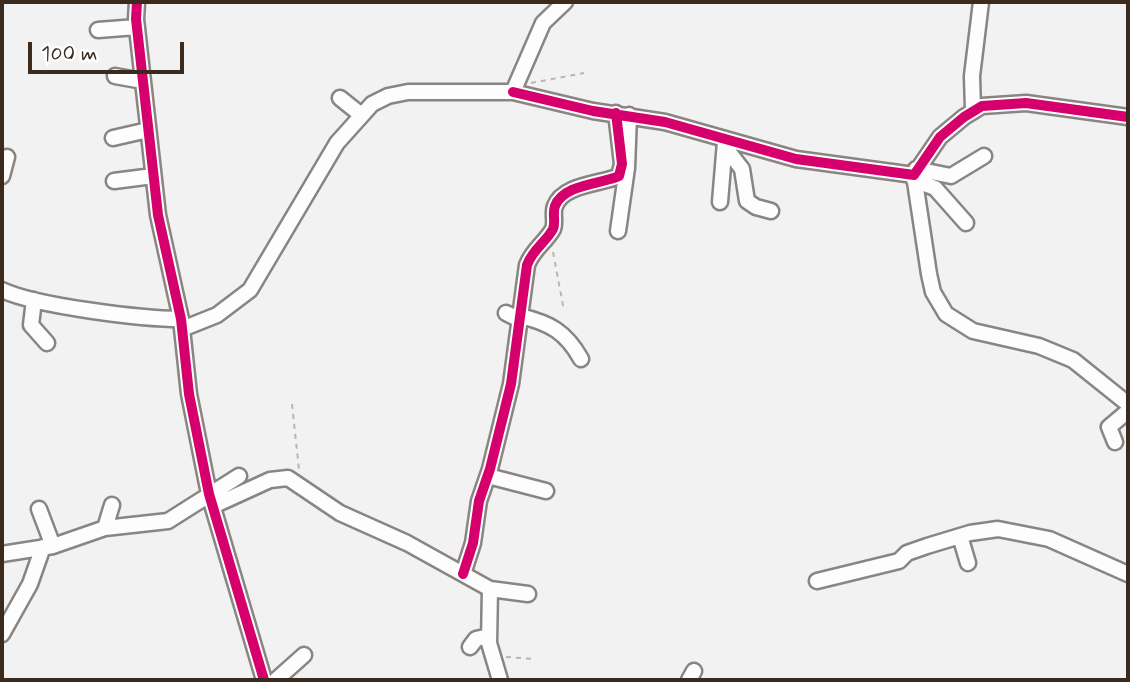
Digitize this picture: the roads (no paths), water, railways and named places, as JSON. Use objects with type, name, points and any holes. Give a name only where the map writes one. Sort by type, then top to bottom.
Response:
[{"type":"street","points":[[135,2],[158,215],[182,324],[189,394],[211,500],[264,680]]},
{"type":"street","points":[[515,89],[544,23],[565,2]]},
{"type":"street","points":[[973,110],[972,76],[981,2]]},
{"type":"street","points":[[98,30],[137,27]]},
{"type":"street","points":[[115,76],[143,81]]},
{"type":"street","points":[[2,290],[34,300],[182,324],[217,316],[250,290],[337,143],[360,114],[388,96],[408,92],[515,89],[584,109],[665,122],[725,144],[796,159],[914,175],[951,176],[984,156]]},
{"type":"street","points":[[340,98],[360,114]]},
{"type":"street","points":[[1128,117],[1026,103],[996,104],[973,110],[940,137],[914,175],[933,292],[946,314],[973,331],[1039,346],[1073,360],[1128,404]]},
{"type":"street","points":[[618,231],[627,168],[623,114]]},
{"type":"street","points":[[463,575],[473,543],[478,501],[488,476],[510,384],[516,316],[527,265],[535,247],[553,228],[555,207],[561,199],[581,187],[620,176],[623,114]]},
{"type":"street","points":[[113,138],[148,130]]},
{"type":"street","points":[[720,202],[725,144]]},
{"type":"street","points":[[725,144],[742,170],[747,201],[771,211]]},
{"type":"street","points":[[2,176],[7,157]]},
{"type":"street","points":[[914,175],[935,188],[966,223]]},
{"type":"street","points":[[114,181],[153,176]]},
{"type":"street","points":[[34,300],[31,325],[47,343]]},
{"type":"street","points":[[516,316],[543,322],[562,332],[581,359]]},
{"type":"street","points":[[1115,442],[1110,426],[1128,411]]},
{"type":"street","points":[[211,500],[239,476]]},
{"type":"street","points":[[488,476],[546,491]]},
{"type":"street","points":[[2,554],[48,546],[105,528],[168,522],[211,500],[270,480],[294,480],[340,513],[407,542],[490,589],[528,594]]},
{"type":"street","points":[[105,528],[112,505]]},
{"type":"street","points":[[2,634],[48,546],[39,509]]},
{"type":"street","points":[[817,581],[899,561],[907,553],[960,536],[998,529],[1037,535],[1071,547],[1128,574]]},
{"type":"street","points":[[960,536],[968,563]]},
{"type":"street","points":[[490,589],[491,656],[500,680]]},
{"type":"street","points":[[470,647],[476,639],[489,636]]},
{"type":"street","points":[[276,680],[304,655]]}]
